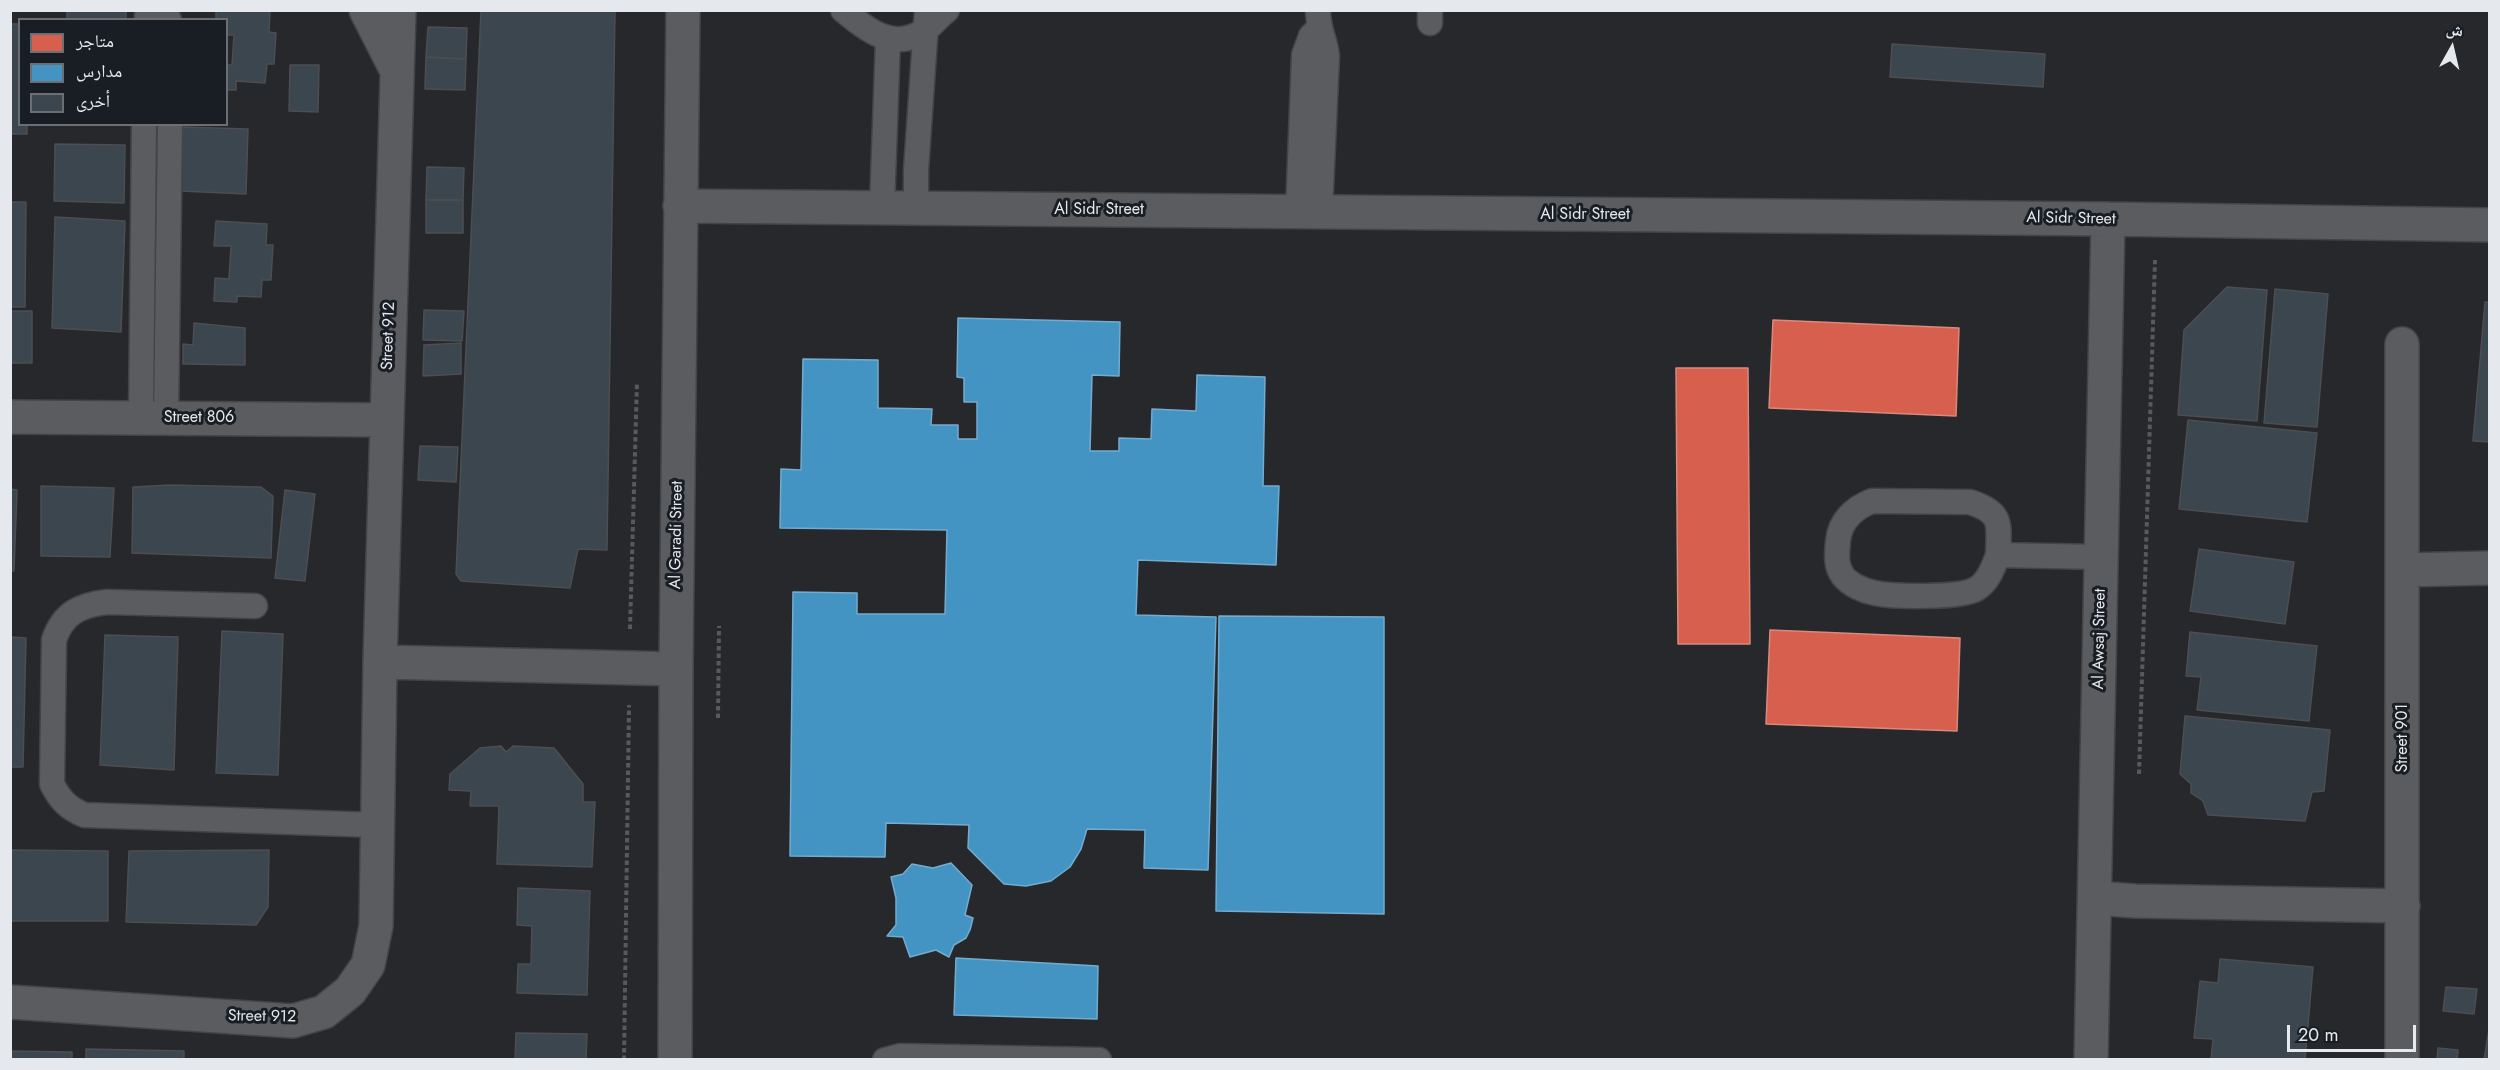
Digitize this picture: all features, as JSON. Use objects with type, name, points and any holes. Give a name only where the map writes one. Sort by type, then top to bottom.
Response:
[{"type":"street","points":[[366,10],[397,70]]},
{"type":"street","name":"Street 912","points":[[10,1002],[293,1021],[324,1012],[351,991],[368,965],[376,926],[380,662],[399,10]]},
{"type":"street","name":"Al Garadi Street","points":[[675,1059],[676,669],[683,10]]},
{"type":"street","name":"Al Sidr Street","points":[[680,206],[2108,219],[2490,225]]},
{"type":"street","name":"Al Awsaj Street","points":[[2091,1059],[2108,219]]},
{"type":"street","name":"Street 901","points":[[2402,344],[2402,1059]]},
{"type":"street","name":"Street 806","points":[[10,417],[387,420]]},
{"type":"street","points":[[2402,570],[2490,568]]},
{"type":"street","points":[[380,662],[676,669]]},
{"type":"street","points":[[2095,898],[2135,901],[2403,906]]},
{"type":"lane","points":[[843,10],[858,24],[888,39],[901,40],[925,21],[947,10]]},
{"type":"lane","points":[[147,18],[147,15],[158,12],[166,14],[167,18]]},
{"type":"lane","points":[[1309,212],[1327,56],[1318,20]]},
{"type":"lane","points":[[916,209],[925,21]]},
{"type":"lane","points":[[882,208],[888,39]]},
{"type":"lane","points":[[144,126],[154,418]]},
{"type":"lane","points":[[154,418],[170,126]]},
{"type":"lane","points":[[1872,501],[1970,502],[1985,507],[1996,516],[1999,530],[1998,555],[1988,578],[1977,589],[1961,595],[1875,593],[1858,587],[1844,577],[1836,563],[1839,531],[1847,517],[1860,506],[1872,501]]},
{"type":"lane","points":[[1998,555],[2101,558]]},
{"type":"lane","points":[[255,606],[107,602],[88,604],[70,614],[59,625],[54,640],[52,784],[59,798],[70,809],[84,815],[376,825]]},
{"type":"lane","points":[[885,1059],[900,1056],[1099,1059]]},
{"type":"path","points":[[2139,782],[2157,221]]},
{"type":"path","points":[[624,1059],[629,668],[637,375]]},
{"type":"building: متاجر","points":[[1773,320],[1959,328],[1956,416],[1769,408]]},
{"type":"building: متاجر","points":[[1676,368],[1748,368],[1750,644],[1678,644]]},
{"type":"building: متاجر","points":[[1770,630],[1960,638],[1957,731],[1766,724]]},
{"type":"building: مدارس","points":[[958,318],[1120,322],[1119,376],[1092,375],[1090,451],[1119,451],[1119,438],[1151,439],[1152,409],[1196,411],[1197,375],[1265,377],[1263,486],[1279,486],[1276,565],[1138,560],[1136,615],[1216,617],[1208,870],[1144,868],[1145,830],[1087,829],[1081,849],[1070,867],[1051,881],[1026,886],[1004,884],[968,848],[969,825],[886,823],[885,857],[790,856],[793,592],[857,593],[857,614],[945,614],[947,530],[780,528],[781,469],[801,470],[803,359],[878,360],[878,408],[932,409],[931,425],[958,425],[958,439],[977,439],[977,402],[964,402],[964,378],[957,377]]},
{"type":"building: مدارس","points":[[1219,616],[1384,617],[1384,914],[1216,911]]},
{"type":"building: مدارس","points":[[951,863],[972,885],[965,915],[973,918],[970,930],[966,938],[954,945],[949,957],[936,950],[910,957],[903,937],[887,936],[896,925],[896,898],[891,877],[903,874],[912,864],[933,868]]},
{"type":"building: مدارس","points":[[956,958],[1098,966],[1097,1019],[954,1015]]},
{"type":"building: أخرى","points":[[67,10],[126,10],[126,18],[67,18]]},
{"type":"building: أخرى","points":[[216,10],[270,10],[269,32],[276,33],[274,64],[267,64],[265,83],[236,81],[236,90],[228,90],[228,65],[232,65],[234,35],[228,35],[228,18],[216,18]]},
{"type":"building: أخرى","points":[[481,10],[615,10],[607,550],[578,549],[570,588],[461,581],[456,574]]},
{"type":"building: أخرى","points":[[10,24],[18,24],[18,126],[27,126],[27,134],[10,134]]},
{"type":"building: أخرى","points":[[428,27],[467,28],[466,59],[426,57]]},
{"type":"building: أخرى","points":[[1892,44],[2045,54],[2043,87],[1890,77]]},
{"type":"building: أخرى","points":[[426,57],[466,59],[465,90],[425,89]]},
{"type":"building: أخرى","points":[[290,65],[319,65],[318,112],[289,111]]},
{"type":"building: أخرى","points":[[183,127],[248,129],[246,194],[180,191]]},
{"type":"building: أخرى","points":[[55,144],[125,145],[124,203],[54,201]]},
{"type":"building: أخرى","points":[[427,167],[464,168],[463,200],[426,200]]},
{"type":"building: أخرى","points":[[426,200],[463,200],[463,233],[426,233]]},
{"type":"building: أخرى","points":[[10,202],[26,202],[25,307],[10,307]]},
{"type":"building: أخرى","points":[[55,217],[125,221],[121,332],[52,328]]},
{"type":"building: أخرى","points":[[216,221],[267,224],[266,245],[273,245],[271,280],[262,280],[261,297],[237,296],[237,302],[214,301],[215,278],[229,279],[231,246],[214,246]]},
{"type":"building: أخرى","points":[[2227,287],[2267,290],[2257,421],[2178,415],[2184,330]]},
{"type":"building: أخرى","points":[[2275,289],[2328,294],[2317,427],[2264,423]]},
{"type":"building: أخرى","points":[[2485,302],[2490,302],[2490,442],[2473,441]]},
{"type":"building: أخرى","points":[[424,310],[464,311],[462,341],[423,340]]},
{"type":"building: أخرى","points":[[10,311],[32,311],[32,363],[10,363]]},
{"type":"building: أخرى","points":[[194,323],[245,328],[245,365],[183,364],[183,344],[193,345]]},
{"type":"building: أخرى","points":[[461,343],[461,374],[423,376],[424,345]]},
{"type":"building: أخرى","points":[[2188,420],[2317,433],[2307,522],[2179,509]]},
{"type":"building: أخرى","points":[[420,446],[458,447],[456,482],[418,480]]},
{"type":"building: أخرى","points":[[170,485],[261,487],[273,496],[271,558],[132,553],[133,487]]},
{"type":"building: أخرى","points":[[41,486],[114,488],[110,557],[41,556]]},
{"type":"building: أخرى","points":[[10,489],[17,490],[14,571],[10,571]]},
{"type":"building: أخرى","points":[[285,490],[315,494],[305,581],[275,578]]},
{"type":"building: أخرى","points":[[2199,549],[2294,562],[2285,624],[2190,611]]},
{"type":"building: أخرى","points":[[222,631],[283,634],[278,775],[216,773]]},
{"type":"building: أخرى","points":[[2190,632],[2317,646],[2309,721],[2197,710],[2201,677],[2186,676]]},
{"type":"building: أخرى","points":[[105,635],[178,637],[174,770],[100,765]]},
{"type":"building: أخرى","points":[[10,637],[26,638],[23,767],[10,767]]},
{"type":"building: أخرى","points":[[2185,716],[2330,730],[2324,791],[2312,792],[2305,821],[2208,815],[2203,801],[2191,793],[2191,784],[2180,774]]},
{"type":"building: أخرى","points":[[501,746],[506,752],[513,746],[554,748],[583,784],[583,802],[595,802],[592,867],[497,864],[499,806],[470,806],[471,791],[449,790],[450,774],[480,748]]},
{"type":"building: أخرى","points":[[10,850],[108,851],[108,921],[10,921]]},
{"type":"building: أخرى","points":[[269,850],[268,907],[256,925],[126,922],[129,851]]},
{"type":"building: أخرى","points":[[518,888],[590,891],[587,995],[517,993],[518,964],[531,964],[532,926],[517,925]]},
{"type":"building: أخرى","points":[[2220,959],[2313,967],[2305,1060],[2211,1059],[2213,1039],[2194,1038],[2200,981],[2218,983]]},
{"type":"building: أخرى","points":[[2446,987],[2477,989],[2474,1014],[2443,1011]]},
{"type":"building: أخرى","points":[[2490,1023],[2490,1060],[2484,1060]]},
{"type":"building: أخرى","points":[[516,1033],[587,1034],[586,1060],[515,1060]]},
{"type":"building: أخرى","points":[[2438,1048],[2458,1050],[2457,1060],[2437,1060]]},
{"type":"building: أخرى","points":[[86,1049],[184,1051],[184,1060],[86,1060]]},
{"type":"building: أخرى","points":[[10,1051],[72,1052],[72,1060],[10,1060]]}]
